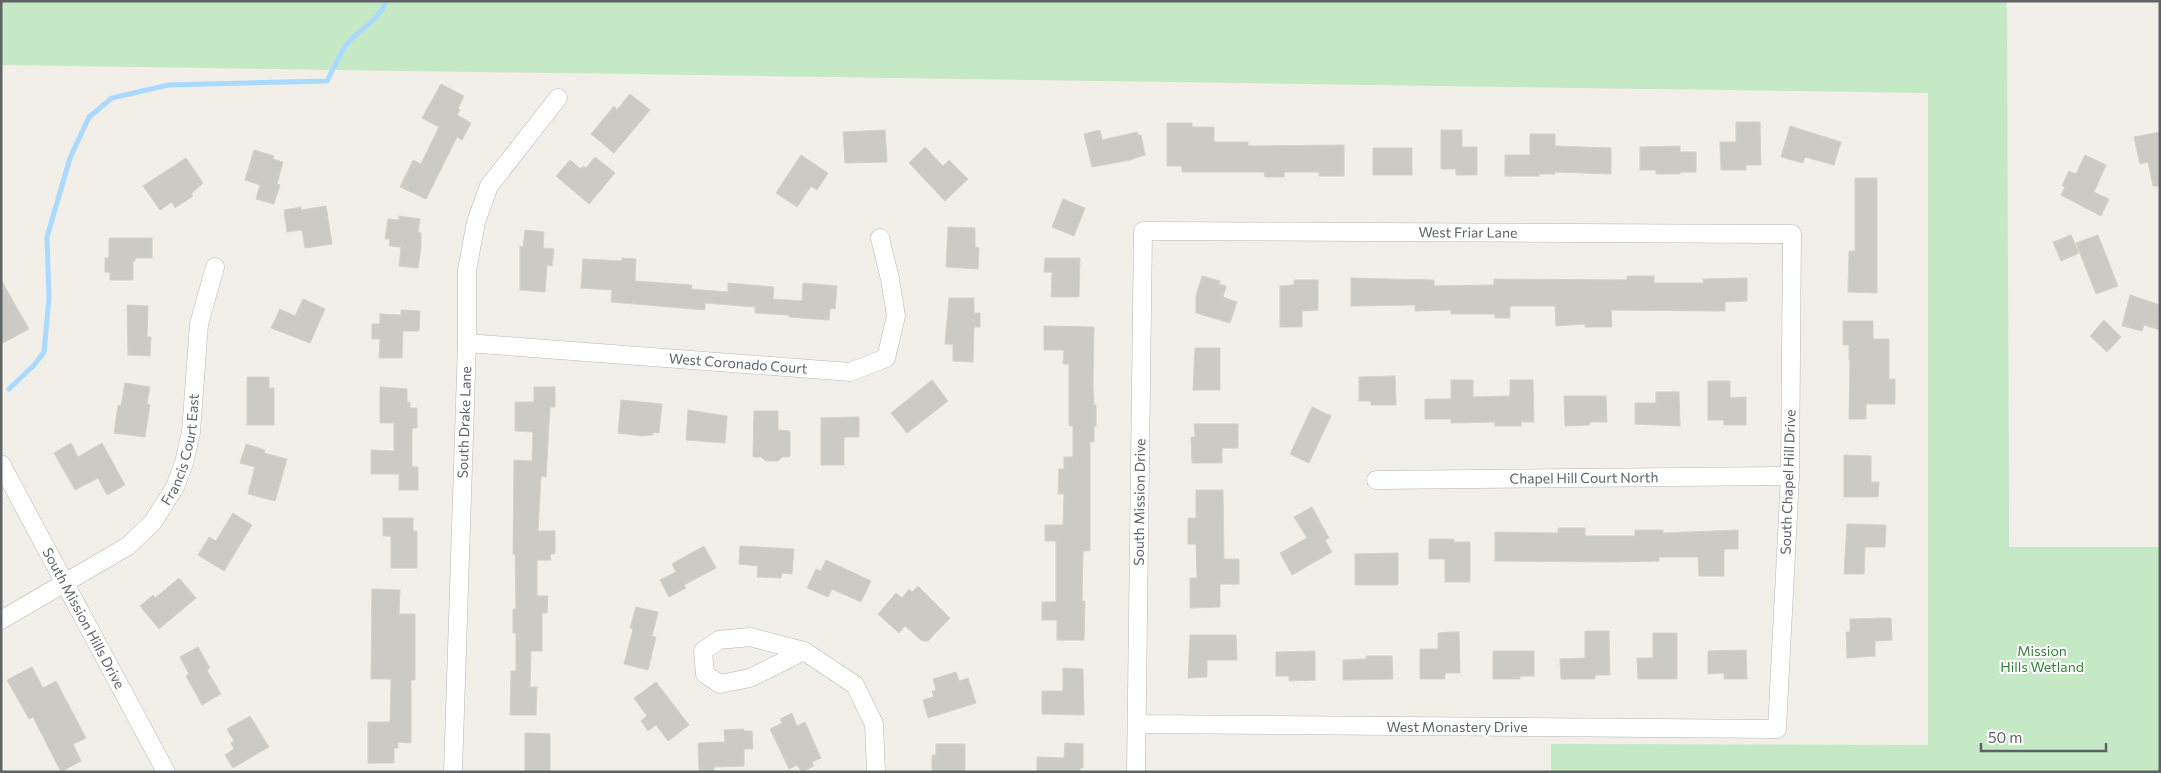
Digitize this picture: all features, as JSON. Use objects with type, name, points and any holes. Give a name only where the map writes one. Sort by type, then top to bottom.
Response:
[{"type":"street","name":"South Drake Lane","points":[[453,772],[467,270],[479,213],[489,186],[558,98]]},
{"type":"street","name":"West Friar Lane","points":[[1143,231],[1792,234]]},
{"type":"street","name":"South Mission Drive","points":[[1136,772],[1143,231]]},
{"type":"street","name":"South Chapel Hill Drive","points":[[1777,729],[1790,476],[1792,234]]},
{"type":"street","name":"West Coronado Court","points":[[466,342],[850,372],[886,358],[896,316],[890,279],[880,238]]},
{"type":"street","name":"Francis Court East","points":[[1,620],[128,546],[153,522],[175,486],[184,463],[191,432],[199,324],[214,267]]},
{"type":"street","name":"South Mission Hills Drive","points":[[1,464],[166,772]]},
{"type":"street","name":"Chapel Hill Court North","points":[[1376,480],[1790,476]]},
{"type":"street","points":[[804,651],[750,678],[720,684],[706,674],[703,651],[719,640],[750,637],[804,651],[855,685],[874,724],[876,772]]},
{"type":"street","name":"West Monastery Drive","points":[[1137,724],[1777,729]]},
{"type":"green space","name":"Mission Hills Wetland","points":[[1,1],[2007,1],[2009,547],[2160,547],[2160,772],[1551,772],[1551,744],[1928,745],[1928,93],[1,65]]},
{"type":"building","points":[[441,84],[464,96],[457,115],[471,123],[462,140],[457,137],[426,199],[400,187],[413,160],[421,164],[439,127],[422,118]]},
{"type":"building","points":[[630,94],[650,110],[614,153],[591,134],[614,106],[617,110]]},
{"type":"building","points":[[1736,122],[1760,122],[1761,165],[1746,165],[1746,170],[1721,170],[1720,142],[1736,142]]},
{"type":"building","points":[[1167,123],[1192,123],[1192,127],[1214,127],[1214,142],[1248,142],[1248,146],[1344,145],[1344,176],[1319,176],[1319,172],[1284,172],[1284,177],[1265,177],[1264,172],[1182,172],[1182,166],[1167,166]]},
{"type":"building","points":[[1790,126],[1841,142],[1834,165],[1805,157],[1803,163],[1781,157]]},
{"type":"building","points":[[885,130],[887,162],[845,163],[843,132]]},
{"type":"building","points":[[1100,130],[1102,140],[1137,132],[1138,135],[1141,135],[1145,155],[1130,160],[1092,167],[1084,134]]},
{"type":"building","points":[[1441,130],[1462,130],[1462,147],[1477,147],[1477,175],[1456,175],[1456,169],[1441,169]]},
{"type":"building","points":[[2160,132],[2160,186],[2153,186],[2148,162],[2140,164],[2134,137]]},
{"type":"building","points":[[1530,134],[1555,134],[1555,146],[1611,148],[1611,174],[1555,172],[1555,174],[1539,174],[1539,176],[1505,176],[1505,155],[1530,155]]},
{"type":"building","points":[[1680,146],[1680,152],[1696,152],[1696,172],[1656,174],[1656,170],[1640,170],[1640,147]]},
{"type":"building","points":[[925,147],[943,166],[949,160],[968,179],[945,201],[909,163]]},
{"type":"building","points":[[1373,148],[1412,148],[1412,175],[1373,175]]},
{"type":"building","points":[[254,150],[274,156],[273,159],[283,162],[277,184],[280,185],[274,204],[256,199],[260,185],[245,180]]},
{"type":"building","points":[[801,155],[828,173],[817,190],[811,186],[797,207],[776,193]]},
{"type":"building","points":[[2085,155],[2106,165],[2094,192],[2109,199],[2101,216],[2061,195],[2065,187],[2062,186],[2069,171],[2076,174]]},
{"type":"building","points":[[595,157],[615,173],[589,204],[556,176],[570,160],[581,169],[583,166],[586,168]]},
{"type":"building","points":[[186,158],[203,183],[191,194],[193,196],[175,208],[172,202],[160,210],[143,186]]},
{"type":"building","points":[[1855,178],[1877,178],[1877,293],[1848,292],[1849,251],[1855,251]]},
{"type":"building","points":[[1063,199],[1085,208],[1074,236],[1052,227]]},
{"type":"building","points":[[326,206],[332,244],[305,248],[302,230],[287,232],[284,210],[301,207],[301,210]]},
{"type":"building","points":[[399,216],[420,219],[418,232],[421,233],[421,248],[418,268],[399,266],[401,247],[389,246],[390,239],[385,239],[388,219],[399,220]]},
{"type":"building","points":[[948,227],[975,228],[975,247],[979,248],[978,269],[946,267]]},
{"type":"building","points":[[525,230],[544,232],[543,248],[554,249],[552,266],[547,265],[545,292],[520,290],[520,246],[523,247]]},
{"type":"building","points":[[2071,235],[2079,253],[2061,261],[2053,242]]},
{"type":"building","points":[[2098,235],[2118,286],[2096,294],[2076,243]]},
{"type":"building","points":[[109,238],[152,238],[152,258],[135,258],[135,261],[133,261],[133,280],[110,280],[110,272],[105,272],[105,258],[109,258]]},
{"type":"building","points":[[622,258],[636,259],[635,281],[692,285],[691,289],[728,292],[728,283],[774,287],[773,299],[802,301],[803,283],[837,286],[835,309],[830,308],[829,320],[789,317],[789,315],[755,313],[755,307],[705,303],[705,310],[611,302],[612,290],[581,288],[583,259],[622,261]]},
{"type":"building","points":[[1045,258],[1080,258],[1079,297],[1051,297],[1052,272],[1044,272]]},
{"type":"building","points":[[1202,276],[1220,281],[1219,284],[1226,286],[1223,297],[1237,302],[1230,323],[1196,313],[1196,296]]},
{"type":"building","points":[[1627,276],[1654,276],[1654,283],[1704,283],[1703,279],[1747,278],[1747,301],[1725,302],[1725,311],[1611,310],[1612,327],[1585,327],[1585,324],[1556,326],[1555,306],[1510,306],[1510,318],[1495,318],[1495,314],[1451,314],[1451,310],[1415,311],[1415,305],[1351,306],[1351,278],[1434,280],[1434,286],[1494,285],[1494,279],[1627,280]]},
{"type":"building","points":[[1,280],[29,329],[1,344]]},
{"type":"building","points":[[1294,280],[1318,280],[1318,310],[1302,311],[1302,327],[1280,327],[1280,286],[1294,285]]},
{"type":"building","points":[[2130,295],[2160,305],[2160,330],[2144,325],[2142,331],[2122,326]]},
{"type":"building","points":[[949,298],[974,298],[974,313],[980,313],[980,327],[974,327],[973,362],[953,361],[953,344],[945,344]]},
{"type":"building","points":[[303,299],[325,309],[310,343],[271,328],[280,309],[295,316]]},
{"type":"building","points":[[127,305],[148,306],[147,337],[151,337],[150,356],[128,355]]},
{"type":"building","points":[[401,310],[420,311],[419,331],[403,331],[402,358],[379,358],[380,339],[372,339],[372,324],[380,324],[380,314],[401,315]]},
{"type":"building","points":[[2104,320],[2121,337],[2107,352],[2090,336]]},
{"type":"building","points":[[1843,321],[1873,321],[1873,339],[1889,339],[1889,379],[1895,379],[1895,404],[1866,404],[1866,419],[1849,419],[1850,360],[1849,345],[1843,345]]},
{"type":"building","points":[[1044,326],[1094,327],[1093,388],[1094,405],[1096,405],[1096,426],[1094,426],[1094,442],[1090,442],[1090,551],[1083,551],[1082,601],[1085,601],[1084,640],[1057,640],[1057,620],[1042,620],[1042,602],[1056,602],[1056,541],[1045,541],[1045,525],[1063,525],[1064,494],[1058,494],[1059,469],[1064,469],[1064,457],[1073,457],[1073,426],[1069,426],[1069,364],[1063,364],[1064,350],[1044,350]]},
{"type":"building","points":[[1195,348],[1220,348],[1220,390],[1193,390]]},
{"type":"building","points":[[1395,376],[1396,405],[1371,405],[1371,401],[1359,401],[1359,377]]},
{"type":"building","points":[[247,377],[269,377],[269,388],[274,388],[274,425],[247,425]]},
{"type":"building","points":[[932,380],[948,401],[907,433],[891,413]]},
{"type":"building","points":[[1451,380],[1473,380],[1473,397],[1510,396],[1510,380],[1533,380],[1534,422],[1521,422],[1521,426],[1495,426],[1495,422],[1451,423],[1451,419],[1425,419],[1425,399],[1451,399]]},
{"type":"building","points":[[1708,381],[1730,381],[1730,398],[1746,397],[1746,425],[1724,425],[1724,420],[1708,420]]},
{"type":"building","points":[[125,383],[150,387],[147,404],[150,405],[145,437],[114,433],[118,405],[121,406]]},
{"type":"building","points":[[380,387],[407,389],[407,402],[410,402],[410,408],[417,408],[417,428],[412,428],[412,467],[418,467],[418,490],[399,490],[399,474],[371,474],[371,450],[394,451],[394,423],[380,423]]},
{"type":"building","points":[[534,387],[555,387],[555,407],[550,407],[546,477],[541,476],[538,531],[555,531],[555,554],[550,554],[551,560],[537,560],[537,596],[548,596],[547,613],[542,613],[542,651],[531,651],[530,687],[537,687],[536,715],[510,715],[511,671],[516,671],[516,633],[513,633],[513,609],[516,609],[515,554],[513,554],[514,460],[532,461],[533,432],[515,431],[515,402],[534,402]]},
{"type":"building","points":[[1656,392],[1679,392],[1680,426],[1635,424],[1635,403],[1656,403]]},
{"type":"building","points":[[1564,396],[1606,396],[1607,422],[1590,422],[1590,425],[1565,426]]},
{"type":"building","points":[[621,400],[662,404],[659,433],[653,432],[653,435],[642,436],[618,433]]},
{"type":"building","points":[[1312,407],[1331,416],[1309,463],[1290,454]]},
{"type":"building","points":[[688,410],[727,416],[725,443],[686,440]]},
{"type":"building","points":[[754,411],[778,411],[778,430],[790,431],[790,457],[782,457],[778,461],[766,461],[761,457],[753,457]]},
{"type":"building","points":[[859,417],[859,437],[844,437],[844,465],[821,465],[821,418]]},
{"type":"building","points":[[1194,424],[1238,424],[1238,448],[1222,448],[1222,463],[1192,463],[1191,437],[1195,437]]},
{"type":"building","points":[[71,443],[78,457],[102,443],[125,485],[107,495],[98,478],[75,490],[54,453]]},
{"type":"building","points":[[246,444],[265,450],[264,453],[287,459],[275,501],[248,494],[255,467],[240,463]]},
{"type":"building","points":[[1844,455],[1871,456],[1871,482],[1879,482],[1878,497],[1844,497]]},
{"type":"building","points":[[1196,490],[1223,490],[1224,559],[1239,559],[1239,584],[1220,584],[1220,607],[1190,608],[1190,578],[1197,578],[1196,544],[1188,544],[1188,518],[1196,518]]},
{"type":"building","points":[[1312,507],[1329,538],[1325,540],[1332,552],[1292,575],[1280,553],[1307,538],[1294,517]]},
{"type":"building","points":[[233,513],[252,525],[224,571],[198,555],[209,537],[216,541]]},
{"type":"building","points":[[383,518],[413,518],[413,531],[417,531],[417,568],[391,568],[391,536],[383,536]]},
{"type":"building","points":[[1847,524],[1886,525],[1885,547],[1865,547],[1864,574],[1844,574]]},
{"type":"building","points":[[1558,528],[1585,528],[1585,536],[1635,536],[1635,530],[1663,530],[1663,533],[1738,530],[1738,549],[1724,549],[1724,576],[1699,576],[1698,557],[1659,557],[1659,561],[1614,562],[1495,561],[1495,532],[1558,533]]},
{"type":"building","points":[[1429,539],[1454,539],[1454,542],[1470,542],[1470,582],[1445,582],[1445,559],[1429,559]]},
{"type":"building","points":[[704,546],[716,568],[684,585],[686,588],[669,597],[660,580],[676,572],[672,564]]},
{"type":"building","points":[[740,546],[794,549],[792,574],[782,573],[781,578],[757,577],[758,566],[739,564]]},
{"type":"building","points":[[1398,553],[1398,585],[1355,585],[1355,554]]},
{"type":"building","points":[[826,560],[871,581],[861,602],[832,589],[828,597],[807,588],[816,569],[821,571]]},
{"type":"building","points":[[179,578],[196,598],[159,629],[140,606],[153,595],[155,598]]},
{"type":"building","points":[[918,586],[950,618],[928,641],[922,641],[905,626],[899,633],[878,614],[896,593],[902,598],[909,589],[912,592]]},
{"type":"building","points":[[372,589],[400,590],[399,614],[415,614],[415,680],[411,680],[411,743],[398,742],[398,748],[394,748],[394,763],[368,763],[368,722],[390,722],[391,679],[371,679]]},
{"type":"building","points":[[636,607],[658,612],[652,636],[656,637],[648,670],[624,664],[633,629],[630,628]]},
{"type":"building","points":[[1891,618],[1892,640],[1875,641],[1875,656],[1847,658],[1846,632],[1850,632],[1850,619]]},
{"type":"building","points":[[1585,631],[1609,631],[1610,675],[1595,675],[1595,679],[1561,679],[1560,659],[1585,658]]},
{"type":"building","points":[[1459,632],[1460,673],[1445,673],[1445,679],[1420,679],[1420,649],[1438,649],[1438,633]]},
{"type":"building","points":[[1653,633],[1677,633],[1677,679],[1638,679],[1637,658],[1653,658]]},
{"type":"building","points":[[1190,635],[1236,635],[1237,660],[1207,660],[1207,677],[1188,678]]},
{"type":"building","points":[[198,647],[210,668],[207,670],[221,694],[202,705],[186,676],[189,674],[180,657]]},
{"type":"building","points":[[1746,650],[1747,679],[1724,679],[1724,673],[1708,674],[1708,651]]},
{"type":"building","points":[[1315,651],[1315,680],[1289,681],[1289,676],[1276,676],[1276,652]]},
{"type":"building","points":[[1493,651],[1534,651],[1534,676],[1520,676],[1520,679],[1493,679]]},
{"type":"building","points":[[1366,656],[1392,656],[1393,679],[1343,680],[1343,660],[1366,659]]},
{"type":"building","points":[[32,667],[43,688],[56,681],[86,738],[73,744],[81,761],[61,772],[33,717],[29,719],[7,680]]},
{"type":"building","points":[[1063,668],[1083,669],[1084,715],[1042,714],[1042,691],[1063,691]]},
{"type":"building","points":[[956,672],[959,681],[968,678],[976,703],[928,718],[923,700],[934,697],[932,691],[936,690],[933,679]]},
{"type":"building","points":[[656,682],[689,725],[668,741],[656,725],[648,731],[641,721],[647,716],[634,698]]},
{"type":"building","points":[[792,713],[797,726],[805,722],[821,758],[812,762],[814,766],[802,772],[797,765],[789,769],[770,729],[782,723],[780,719]]},
{"type":"building","points":[[250,716],[269,747],[233,768],[225,755],[234,749],[231,743],[234,741],[227,729]]},
{"type":"building","points":[[744,729],[744,731],[752,731],[753,749],[744,749],[744,766],[714,767],[714,772],[699,772],[698,743],[725,742],[724,730]]},
{"type":"building","points":[[525,733],[550,734],[550,772],[525,772]]},
{"type":"building","points":[[1065,743],[1083,744],[1083,768],[1080,768],[1080,772],[1037,772],[1037,757],[1064,758]]},
{"type":"building","points":[[936,744],[965,744],[965,772],[932,772],[932,755],[936,755]]},
{"type":"waterway","points":[[9,389],[34,365],[44,352],[49,298],[47,237],[70,158],[89,117],[112,98],[168,85],[327,81],[346,45],[373,20],[386,1]]}]
